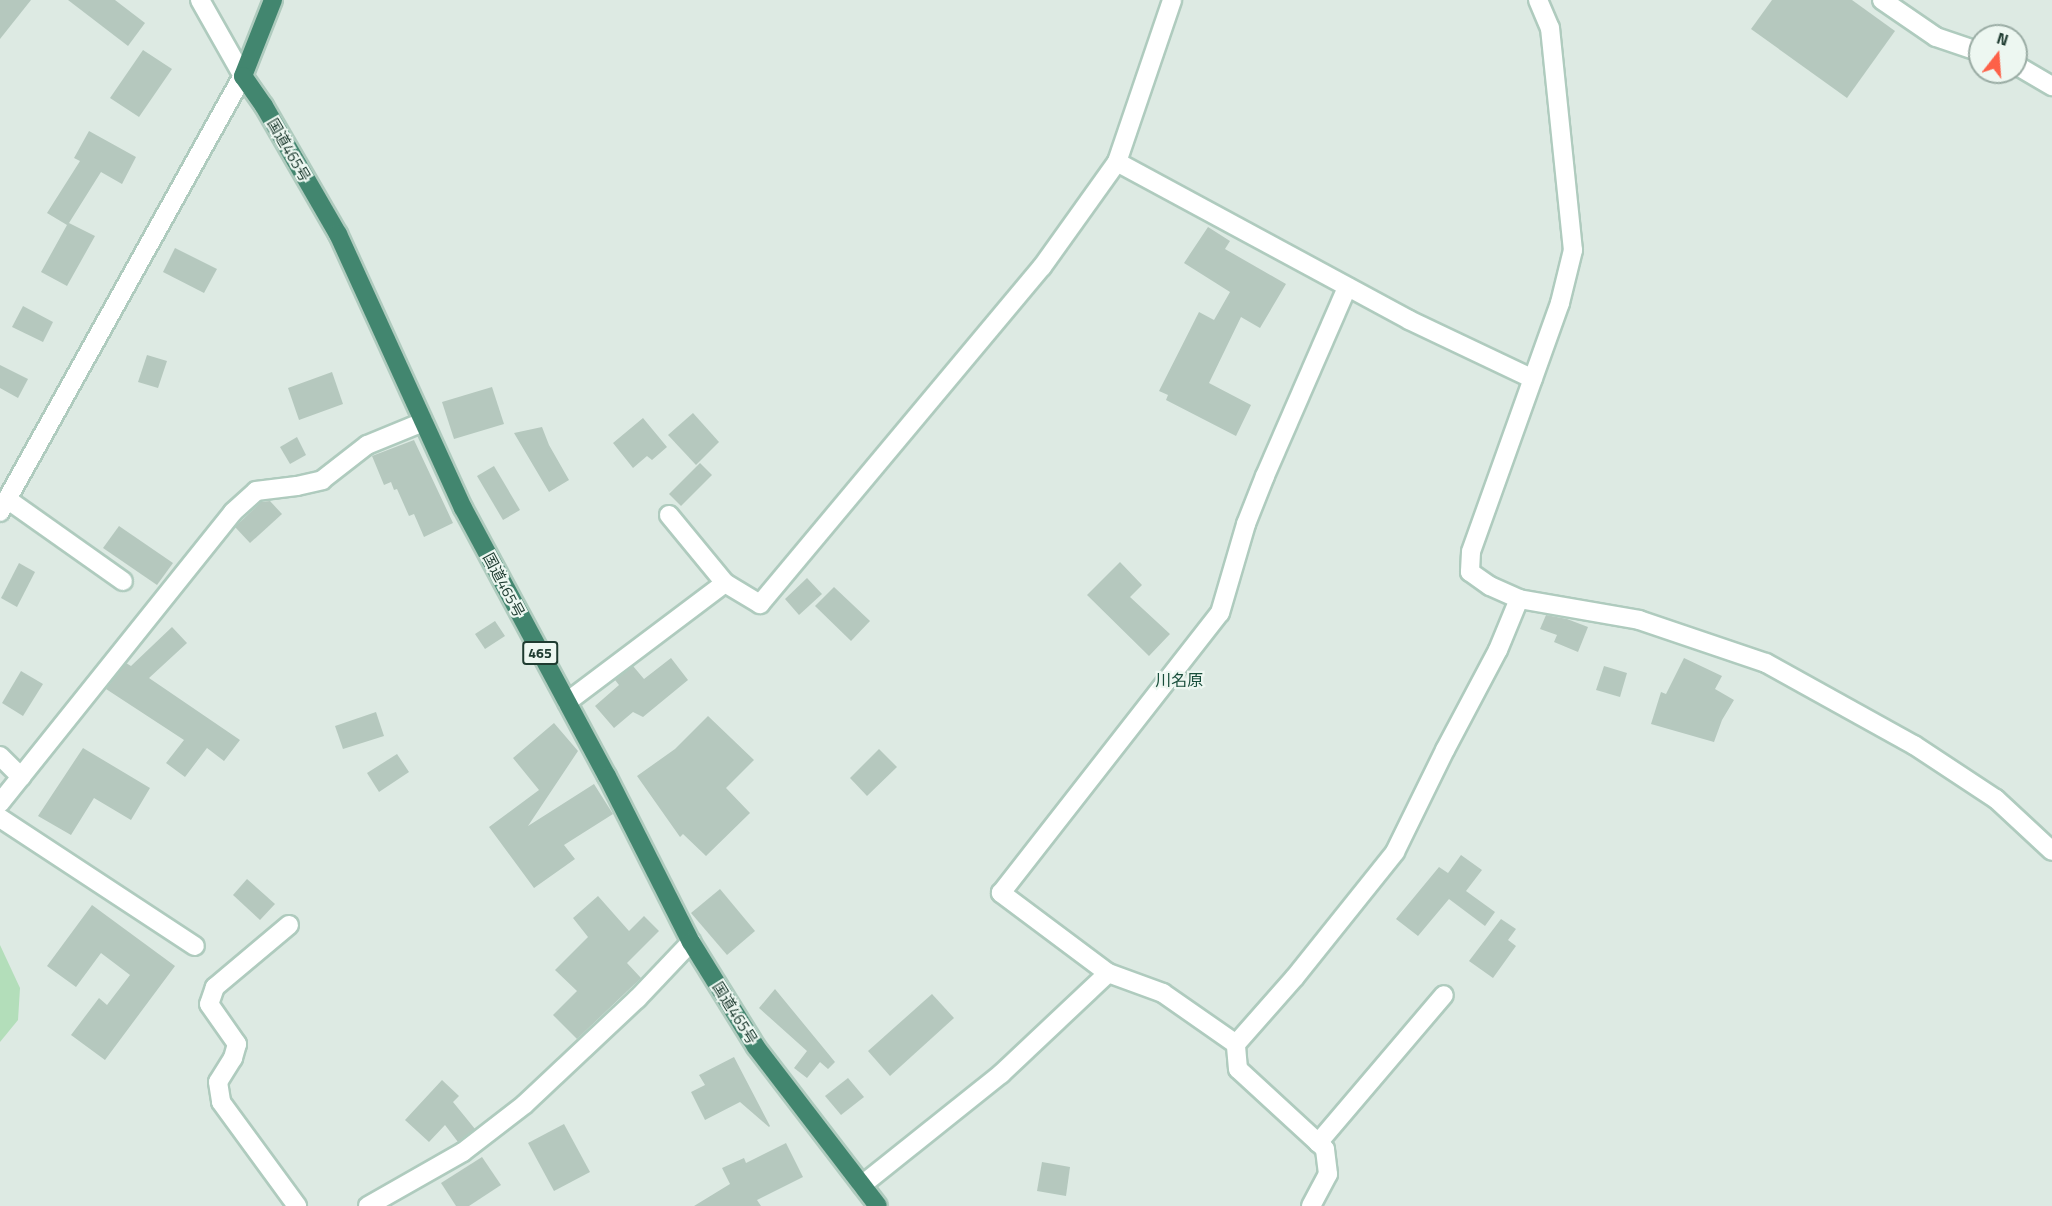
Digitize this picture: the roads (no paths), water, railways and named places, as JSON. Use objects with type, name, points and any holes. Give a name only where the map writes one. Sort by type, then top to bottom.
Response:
[{"type":"highway","points":[[243,76],[273,0]]},
{"type":"highway","name":"国道465号","points":[[243,76],[264,106],[338,234],[463,508],[692,942],[756,1047],[878,1206]]},
{"type":"street","points":[[123,581],[4,505],[243,76],[200,0]]},
{"type":"street","points":[[669,515],[725,583],[760,604],[1041,267],[1117,162],[1172,0]]},
{"type":"street","points":[[1538,0],[1550,28],[1573,250],[1560,303],[1471,552],[1470,572],[1490,586],[1519,599],[1640,620],[1766,663],[1851,708],[1932,756],[1996,799],[2052,851]]},
{"type":"street","points":[[1882,0],[1936,37],[1968,48]]},
{"type":"street","points":[[2028,72],[2052,86]]},
{"type":"street","points":[[1117,162],[1409,320],[1533,379]]},
{"type":"street","points":[[1236,1044],[1163,993],[1108,973],[1001,893],[1220,612],[1246,524],[1347,287]]},
{"type":"street","points":[[0,803],[233,512],[256,491],[297,486],[322,480],[367,445],[423,422]]},
{"type":"street","points":[[567,702],[725,583]]},
{"type":"street","points":[[1311,1206],[1328,1174],[1325,1149],[1238,1069],[1236,1044],[1295,977],[1395,852],[1498,650],[1519,599]]},
{"type":"street","points":[[0,756],[21,777]]},
{"type":"street","points":[[0,818],[195,946]]},
{"type":"street","points":[[289,925],[214,987],[209,1004],[237,1044],[233,1058],[219,1082],[221,1102],[297,1206]]},
{"type":"street","points":[[368,1206],[463,1152],[525,1104],[637,999],[692,942]]},
{"type":"street","points":[[862,1185],[1001,1074],[1108,973]]},
{"type":"street","points":[[1318,1143],[1444,995]]},
{"type":"district","name":"川名原","points":[[1179,680]]}]
